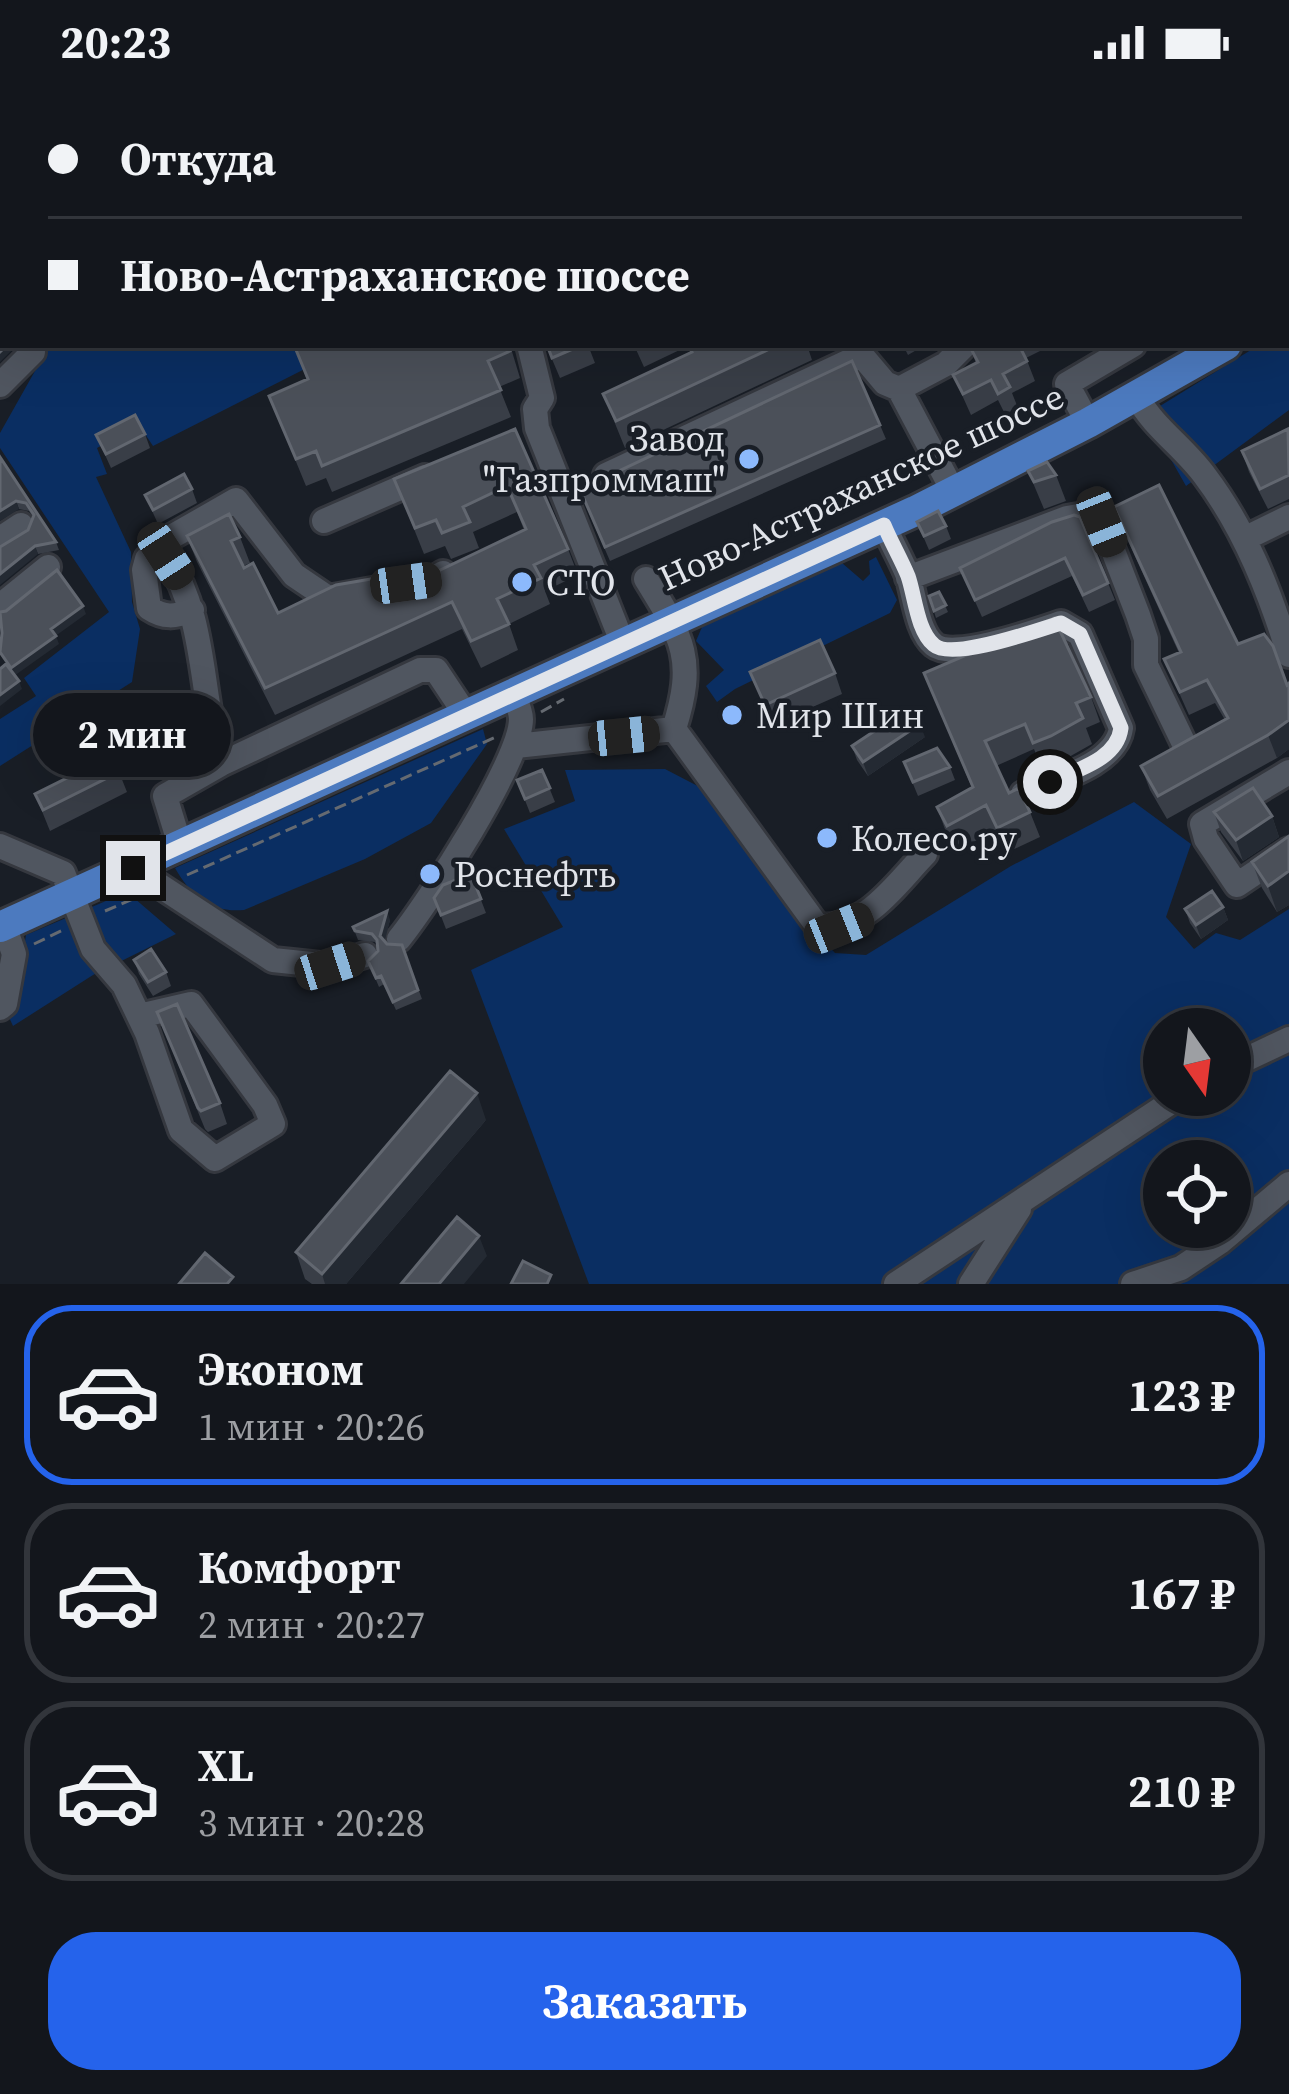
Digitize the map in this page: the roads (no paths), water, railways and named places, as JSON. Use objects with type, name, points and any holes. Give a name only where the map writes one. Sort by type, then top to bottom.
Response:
[{"type":"main road","name":"Ново-Астраханское шоссе","points":[[6,936],[76,908],[133,868],[180,845],[884,525],[1088,423],[1221,348]]},
{"type":"street","points":[[530,348],[542,398],[526,433],[623,644]]},
{"type":"street","points":[[899,388],[946,364],[962,348]]},
{"type":"street","points":[[1088,423],[1067,384],[1128,348]]},
{"type":"street","points":[[606,475],[857,351],[885,383],[899,388],[953,491]]},
{"type":"street","points":[[0,385],[33,352]]},
{"type":"street","points":[[1137,397],[1147,415],[1204,474],[1244,539],[1273,601],[1289,655]]},
{"type":"street","points":[[324,521],[452,465]]},
{"type":"street","points":[[220,764],[207,722],[203,648],[184,583],[166,556],[166,540],[236,500],[294,575],[328,598],[433,579],[443,573]]},
{"type":"street","points":[[1244,539],[1289,517]]},
{"type":"street","points":[[908,578],[1067,518],[1110,518],[1147,665],[1187,752]]},
{"type":"street","points":[[884,525],[931,644],[941,650],[965,649],[1061,623],[1080,634],[1121,728],[1119,742],[1108,754],[1023,794]]},
{"type":"street","points":[[166,556],[147,559],[149,608],[177,617],[192,610]]},
{"type":"street","points":[[0,606],[48,567]]},
{"type":"street","points":[[646,579],[672,621],[687,662],[687,689],[674,729]]},
{"type":"street","points":[[180,845],[165,796],[220,764],[420,670],[436,670],[466,715]]},
{"type":"street","points":[[399,939],[466,837],[518,735],[513,693]]},
{"type":"street","points":[[518,735],[674,729]]},
{"type":"street","points":[[674,729],[818,926],[839,928],[863,918],[925,854]]},
{"type":"street","points":[[1289,772],[1202,824],[1206,839],[1237,885],[1289,850]]},
{"type":"street","points":[[0,845],[63,873],[93,949],[124,985],[139,1016],[181,1130],[215,1160],[273,1124],[265,1105],[191,1004],[139,1016]]},
{"type":"street","points":[[133,868],[273,960],[330,966],[364,955]]},
{"type":"street","points":[[0,1008],[5,1004],[6,936]]},
{"type":"street","points":[[1251,1057],[1289,1040]]},
{"type":"street","points":[[896,1284],[1151,1116]]},
{"type":"street","points":[[1133,1284],[1181,1268],[1289,1184]]},
{"type":"street","points":[[971,1284],[1023,1202]]},
{"type":"place","name":"Завод \"Газпроммаш\"","points":[[749,459]]},
{"type":"place","name":"СТО","points":[[522,582]]},
{"type":"place","name":"Мир Шин","points":[[732,715]]},
{"type":"place","name":"Колесо.ру","points":[[827,838]]},
{"type":"place","name":"Роснефть","points":[[430,874]]}]
